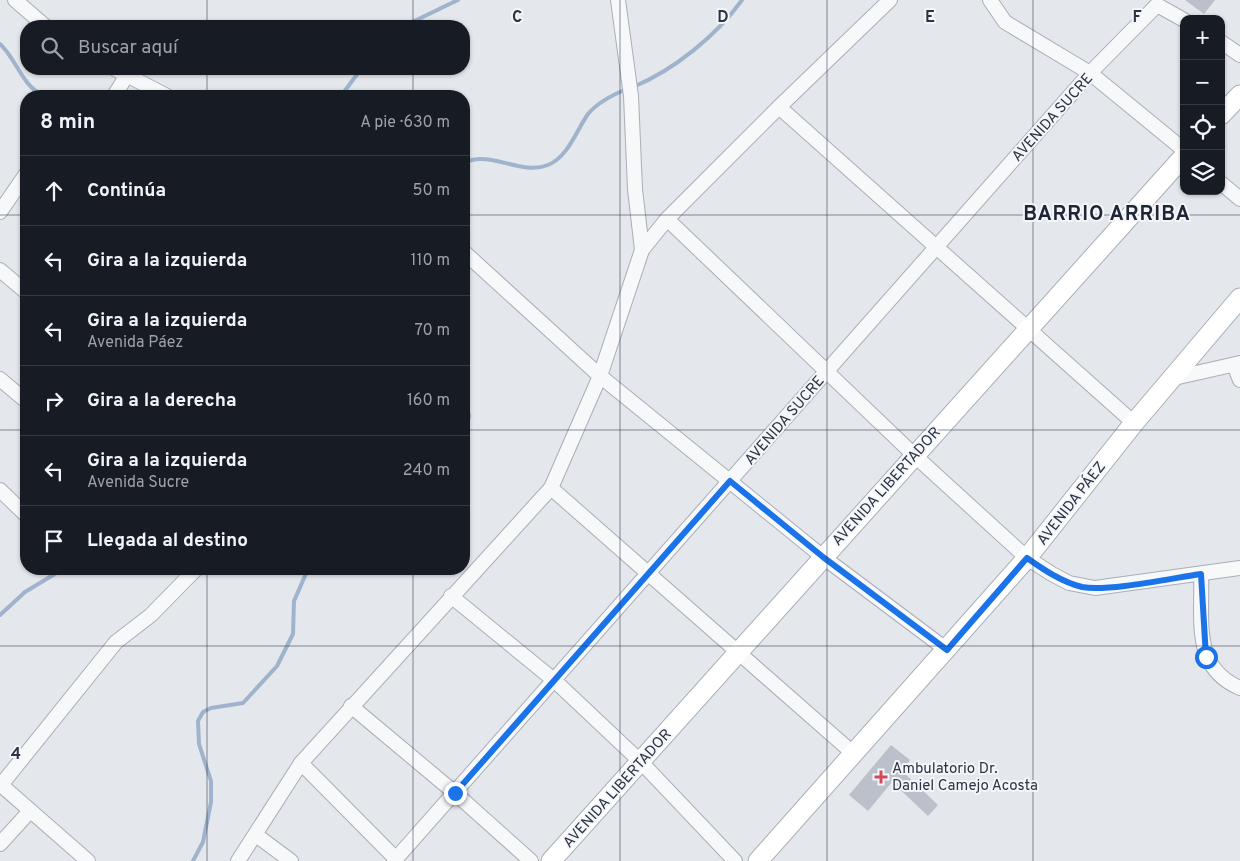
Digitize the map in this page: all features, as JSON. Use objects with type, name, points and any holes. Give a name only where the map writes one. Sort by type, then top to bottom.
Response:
[{"type":"main road","points":[[1225,111],[1240,95]]},
{"type":"main road","name":"AVENIDA LIBERTADOR","points":[[551,861],[740,652],[1027,328],[1180,160]]},
{"type":"main road","name":"AVENIDA PÁEZ","points":[[758,861],[1027,558],[1134,423],[1240,298]]},
{"type":"street","points":[[15,0],[38,20]]},
{"type":"street","points":[[618,0],[630,81],[635,189],[642,250]]},
{"type":"street","points":[[238,861],[301,764],[351,706],[551,488],[600,376],[642,250],[667,220],[779,107],[890,0]]},
{"type":"street","points":[[990,0],[1005,22],[1090,73],[1180,147]]},
{"type":"street","points":[[1156,3],[1180,18]]},
{"type":"street","name":"AVENIDA SUCRE","points":[[395,860],[556,681],[1090,73],[1156,3]]},
{"type":"street","points":[[1225,45],[1240,54]]},
{"type":"street","points":[[116,90],[120,75]]},
{"type":"street","points":[[127,75],[156,90]]},
{"type":"street","points":[[779,107],[935,248],[1134,423]]},
{"type":"street","points":[[0,212],[20,183]]},
{"type":"street","points":[[1225,187],[1240,200]]},
{"type":"street","points":[[667,220],[828,370],[914,454],[1027,558],[1052,574],[1083,587],[1111,586],[1240,568]]},
{"type":"street","points":[[470,257],[600,376],[823,557],[947,650]]},
{"type":"street","points":[[0,270],[20,287]]},
{"type":"street","points":[[1174,378],[1237,364],[1240,380]]},
{"type":"street","points":[[0,379],[20,395]]},
{"type":"street","points":[[551,488],[854,754]]},
{"type":"street","points":[[0,490],[20,509]]},
{"type":"street","points":[[1201,574],[1206,657],[1216,673],[1224,681],[1240,688]]},
{"type":"street","points":[[88,861],[1,785],[116,642],[151,615],[190,575]]},
{"type":"street","points":[[451,596],[556,681],[641,762],[735,861]]},
{"type":"street","points":[[351,706],[455,793],[531,861]]},
{"type":"street","points":[[301,764],[395,860]]},
{"type":"street","points":[[0,844],[30,811]]},
{"type":"street","points":[[256,834],[291,861]]},
{"type":"building","points":[[1185,0],[1215,0],[1204,14]]},
{"type":"building","points":[[891,745],[910,760],[902,771],[938,805],[928,816],[892,782],[868,811],[849,795]]},
{"type":"waterway","points":[[416,20],[458,0]]},
{"type":"waterway","points":[[633,87],[664,71],[693,51],[720,26],[742,0]]},
{"type":"waterway","points":[[0,44],[20,72]]},
{"type":"waterway","points":[[22,75],[35,90]]},
{"type":"waterway","points":[[345,90],[357,75]]},
{"type":"waterway","points":[[470,161],[488,159],[531,168],[548,165],[566,150],[588,114],[596,106],[627,89]]},
{"type":"waterway","points":[[0,615],[25,592],[53,575]]},
{"type":"waterway","points":[[193,861],[203,842],[211,802],[211,781],[199,744],[198,721],[203,712],[211,708],[243,703],[277,666],[293,634],[294,601],[305,575]]},
{"type":"place","name":"Ambulatorio Dr. Daniel Camejo Acosta","points":[[881,777]]},
{"type":"district","name":"BARRIO ARRIBA","points":[[1107,213]]},
{"type":"route","points":[[455,793],[556,681],[730,481],[823,557],[947,650],[1027,558],[1069,583],[1083,587],[1095,588],[1201,574],[1206,657]]}]
